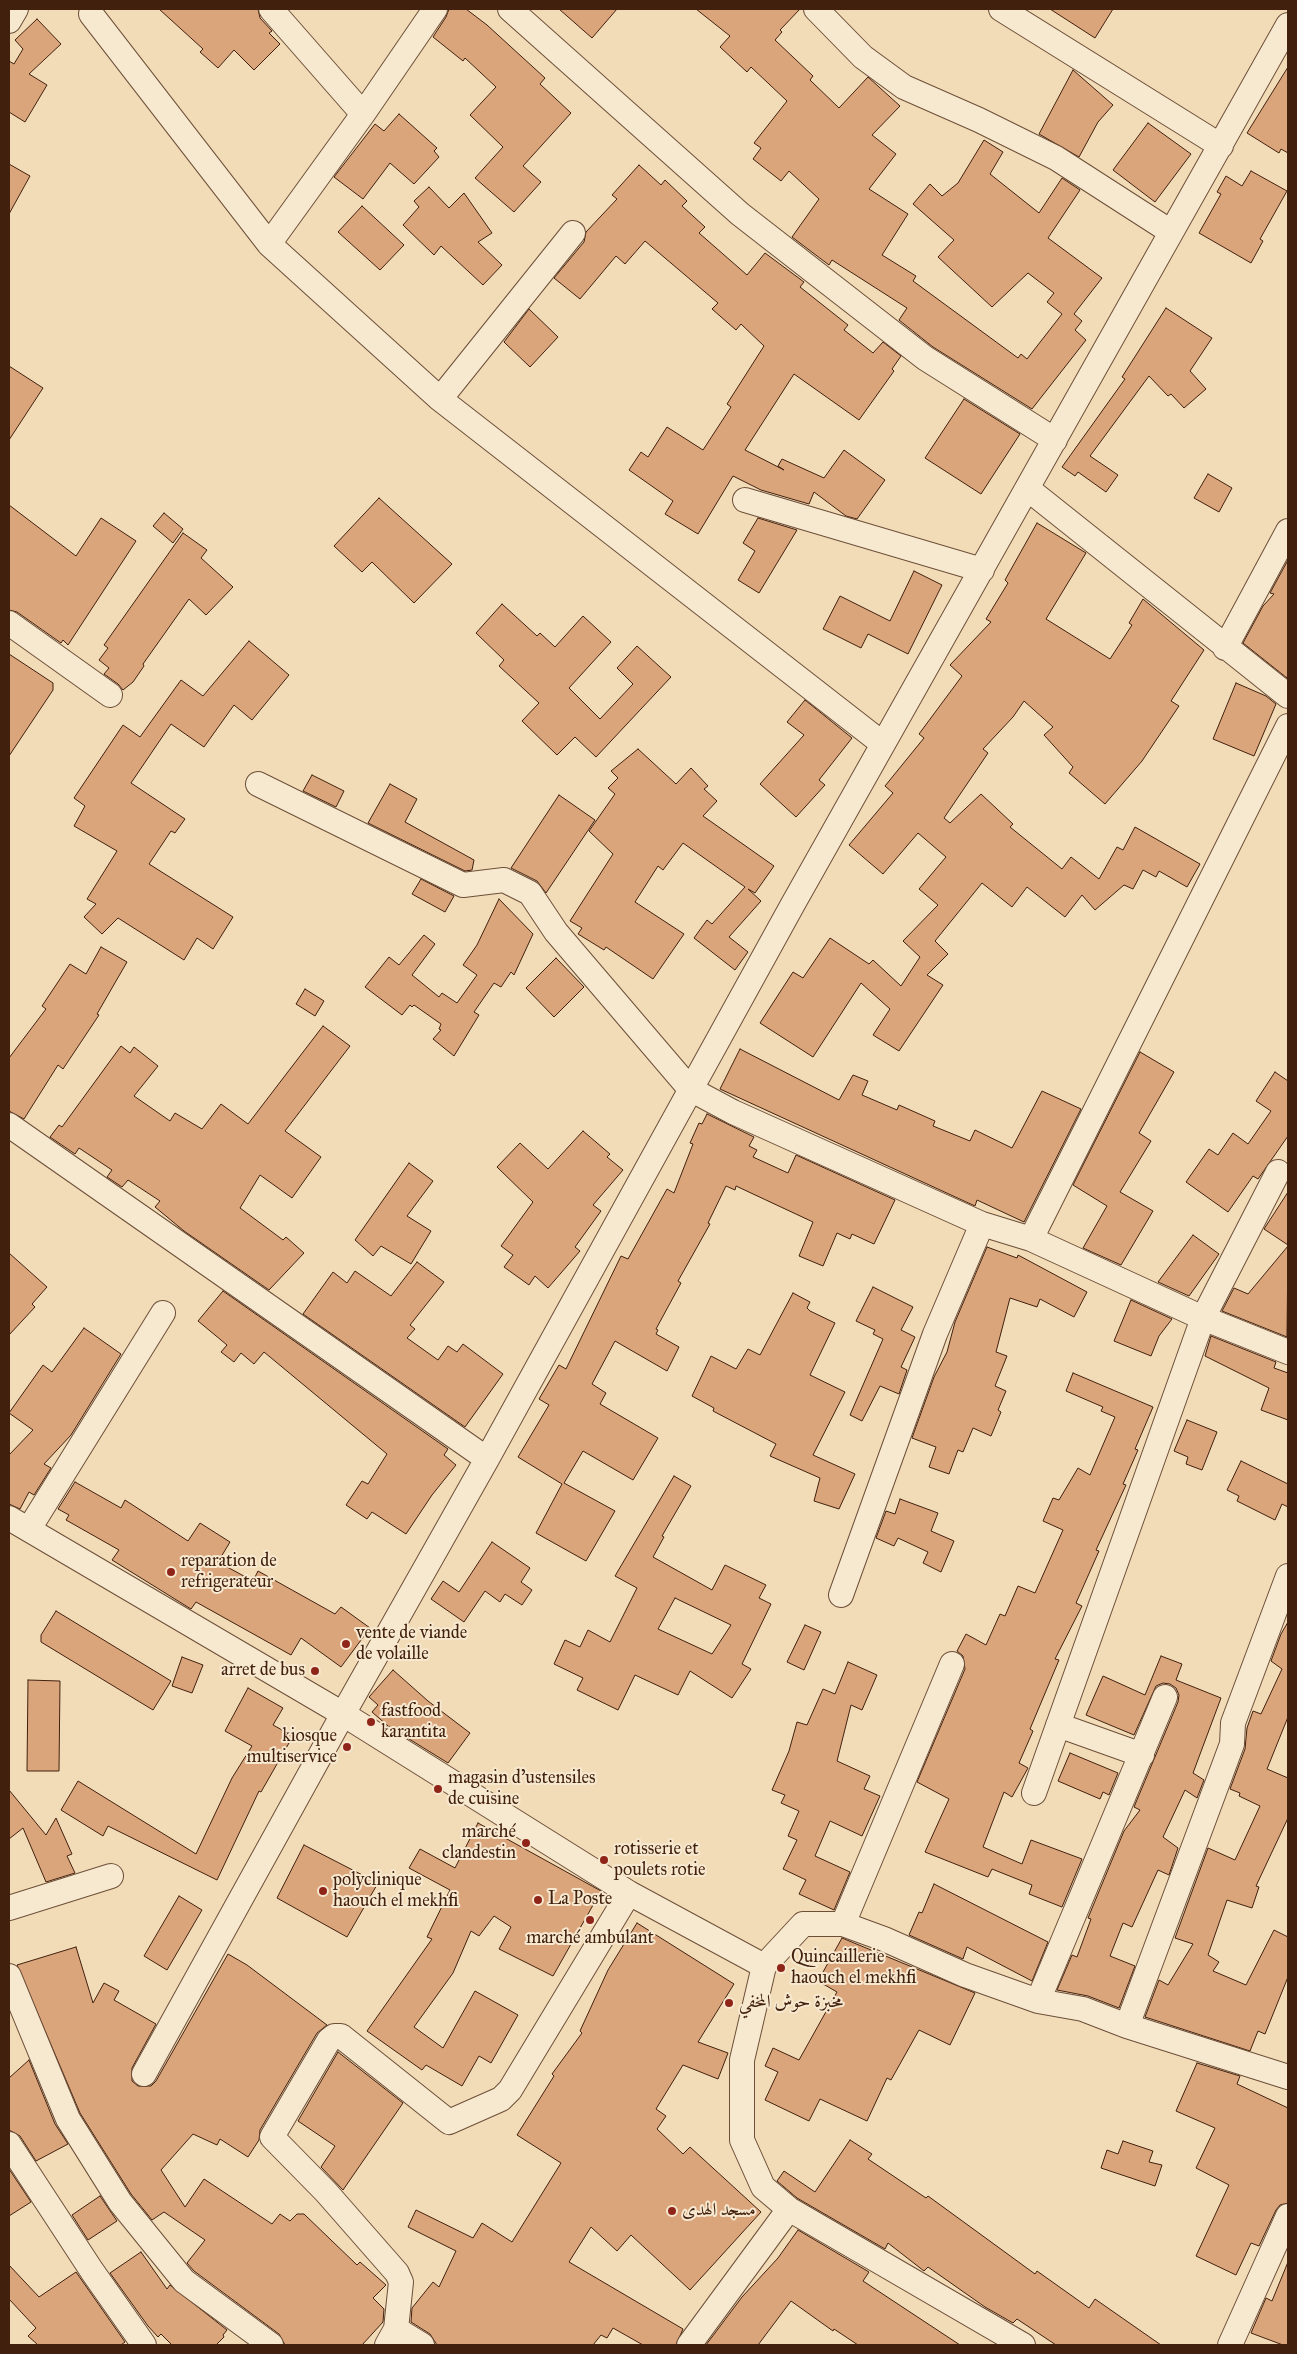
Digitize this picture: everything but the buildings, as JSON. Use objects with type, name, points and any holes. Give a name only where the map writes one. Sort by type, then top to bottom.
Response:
[{"type":"street","points":[[9,21],[16,9]]},
{"type":"street","points":[[271,9],[363,114]]},
{"type":"street","points":[[269,244],[363,114],[435,9]]},
{"type":"street","points":[[510,9],[740,214],[924,358],[1055,440]]},
{"type":"street","points":[[816,9],[863,57],[904,87],[979,120],[1056,158],[1172,232]]},
{"type":"street","points":[[1000,9],[1221,146]]},
{"type":"street","points":[[91,14],[269,244],[440,399],[883,744]]},
{"type":"street","points":[[144,2074],[487,1458],[690,1088],[1288,25]]},
{"type":"street","points":[[440,399],[573,233]]},
{"type":"street","points":[[1028,489],[1225,648],[1288,696]]},
{"type":"street","points":[[745,500],[982,570]]},
{"type":"street","points":[[1225,648],[1288,531]]},
{"type":"street","points":[[9,624],[110,695]]},
{"type":"street","points":[[1031,1238],[1288,726]]},
{"type":"street","points":[[258,784],[463,885],[504,880],[530,893],[556,932],[690,1088],[733,1112],[982,1224],[1031,1238],[1203,1318],[1288,1352]]},
{"type":"street","points":[[9,1125],[487,1458]]},
{"type":"street","points":[[1034,1793],[1203,1318],[1278,1172]]},
{"type":"street","points":[[841,1594],[935,1334],[982,1224]]},
{"type":"street","points":[[163,1313],[19,1523],[343,1714],[629,1893],[764,1966]]},
{"type":"street","points":[[1126,2026],[1232,1744],[1233,1723],[1288,1576]]},
{"type":"street","points":[[842,1924],[952,1664]]},
{"type":"street","points":[[1038,2001],[1165,1697]]},
{"type":"street","points":[[1058,1726],[1142,1755]]},
{"type":"street","points":[[9,1908],[112,1876]]},
{"type":"street","points":[[422,2345],[391,2337],[401,2282],[398,2273],[326,2192],[272,2137],[334,2036],[341,2036],[449,2122],[501,2099],[510,2090],[629,1893]]},
{"type":"street","points":[[1023,2345],[790,2209],[762,2187],[742,2140],[742,2060],[764,1966],[803,1924],[842,1924],[884,1938],[965,1975],[1038,2001],[1083,2009],[1126,2026],[1288,2078]]},
{"type":"street","points":[[9,1976],[68,2119],[120,2202],[184,2281],[271,2345]]},
{"type":"street","points":[[9,2144],[92,2271],[144,2345]]},
{"type":"street","points":[[689,2345],[790,2209]]},
{"type":"street","points":[[1230,2345],[1288,2216]]},
{"type":"place","name":"reparation de refrigerateur","points":[[171,1572]]},
{"type":"place","name":"vente de viande de volaille","points":[[346,1644]]},
{"type":"place","name":"arret de bus","points":[[315,1671]]},
{"type":"place","name":"fastfood karantita","points":[[371,1722]]},
{"type":"place","name":"kiosque multiservice","points":[[347,1747]]},
{"type":"place","name":"magasin d'ustensiles de cuisine","points":[[438,1789]]},
{"type":"place","name":"marché clandestin","points":[[526,1843]]},
{"type":"place","name":"rotisserie et poulets rotie","points":[[604,1860]]},
{"type":"place","name":"polyclinique haouch el mekhfi","points":[[323,1891]]},
{"type":"place","name":"La Poste","points":[[538,1900]]},
{"type":"place","name":"marché ambulant","points":[[590,1920]]},
{"type":"place","name":"Quincaillerie haouch el mekhfi","points":[[781,1968]]},
{"type":"place","name":"مخبزة حوش المخفي","points":[[729,2003]]},
{"type":"place","name":"مسجد الهدى","points":[[672,2211]]}]
